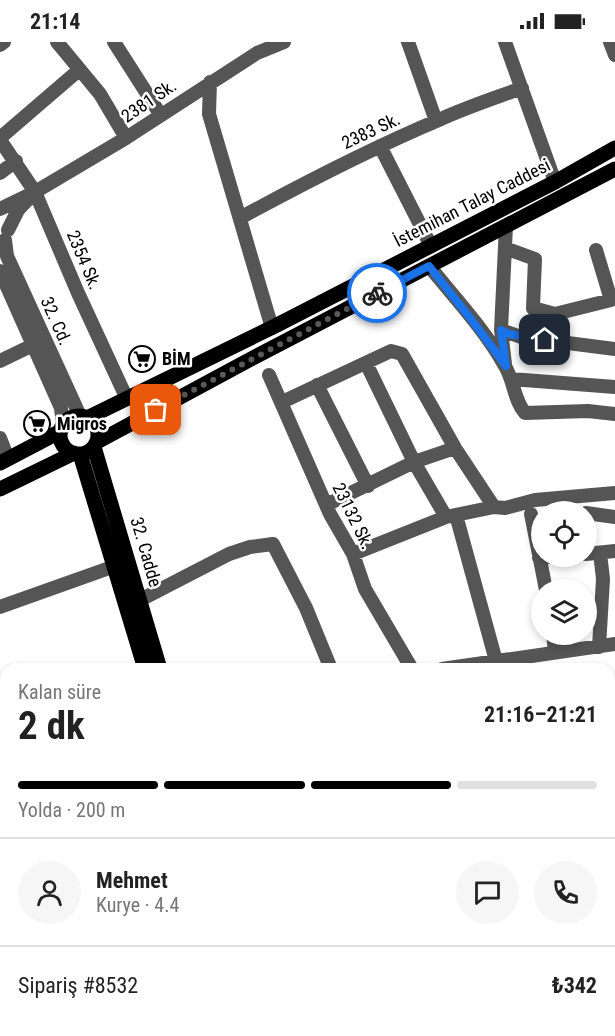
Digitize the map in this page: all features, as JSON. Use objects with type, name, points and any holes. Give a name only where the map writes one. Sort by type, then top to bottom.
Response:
[{"type":"main road","name":"İstemihan Talay Caddesi","points":[[84,417],[127,399],[272,328],[555,182],[615,148]]},
{"type":"main road","name":"İstemihan Talay Caddesi","points":[[96,444],[615,169]]},
{"type":"main road","points":[[0,489],[77,454],[85,453],[96,444],[98,431],[92,421],[84,417],[74,417],[62,428],[4,461]]},
{"type":"main road","points":[[62,428],[62,443],[69,451],[77,454]]},
{"type":"main road","name":"32. Cadde","points":[[96,444],[158,663]]},
{"type":"main road","name":"32. Cadde","points":[[77,454],[115,566],[143,663]]},
{"type":"street","points":[[0,45],[4,42]]},
{"type":"street","points":[[57,42],[100,94],[126,138]]},
{"type":"street","points":[[114,42],[160,114]]},
{"type":"street","name":"2381 Sk.","points":[[35,192],[126,138],[210,82],[253,47],[284,42]]},
{"type":"street","points":[[408,42],[436,121]]},
{"type":"street","points":[[505,42],[555,182]]},
{"type":"street","points":[[610,42],[615,55]]},
{"type":"street","points":[[0,139],[80,70]]},
{"type":"street","points":[[210,82],[209,114],[272,328]]},
{"type":"street","name":"2383 Sk.","points":[[240,218],[330,169],[436,121],[522,88]]},
{"type":"street","name":"2354 Sk.","points":[[0,139],[35,192],[127,399]]},
{"type":"street","points":[[380,146],[431,246]]},
{"type":"street","points":[[0,173],[16,161]]},
{"type":"street","points":[[0,209],[35,192]]},
{"type":"street","name":"32. Cd.","points":[[35,192],[18,210],[3,233],[7,256],[84,417]]},
{"type":"street","points":[[506,226],[501,330],[508,373],[519,406],[525,413],[588,411],[615,414]]},
{"type":"street","points":[[505,248],[535,259],[532,308],[555,314],[611,300],[596,250]]},
{"type":"street","points":[[429,266],[474,323],[508,373],[615,387]]},
{"type":"street","name":"32. Cd.","points":[[0,271],[61,408],[62,428]]},
{"type":"street","points":[[501,330],[521,337],[615,349]]},
{"type":"street","points":[[0,361],[33,345]]},
{"type":"street","points":[[282,402],[391,351],[402,354],[455,448],[500,507],[531,513]]},
{"type":"street","points":[[366,363],[414,462],[451,516],[496,661]]},
{"type":"street","name":"23132 Sk.","points":[[269,375],[326,505],[353,554],[365,590],[408,663]]},
{"type":"street","points":[[317,385],[368,486]]},
{"type":"street","points":[[0,438],[4,461]]},
{"type":"street","points":[[326,505],[414,462],[455,448]]},
{"type":"street","points":[[353,554],[451,516],[535,500],[615,493]]},
{"type":"street","points":[[597,515],[615,517]]},
{"type":"street","points":[[140,600],[229,554],[250,547],[273,544],[306,608],[329,663]]},
{"type":"street","points":[[597,553],[615,551]]},
{"type":"street","points":[[597,564],[603,579],[599,647]]},
{"type":"street","points":[[0,608],[115,566]]},
{"type":"street","points":[[482,663],[540,662],[555,652],[615,644]]},
{"type":"street","points":[[554,645],[555,652]]},
{"type":"way so far","points":[[156,410],[377,293]]},
{"type":"place","name":"BİM","points":[[142,359]]},
{"type":"place","name":"Migros","points":[[37,424]]},
{"type":"route","points":[[377,293],[429,266],[506,366],[501,330],[521,337],[545,340]]}]
